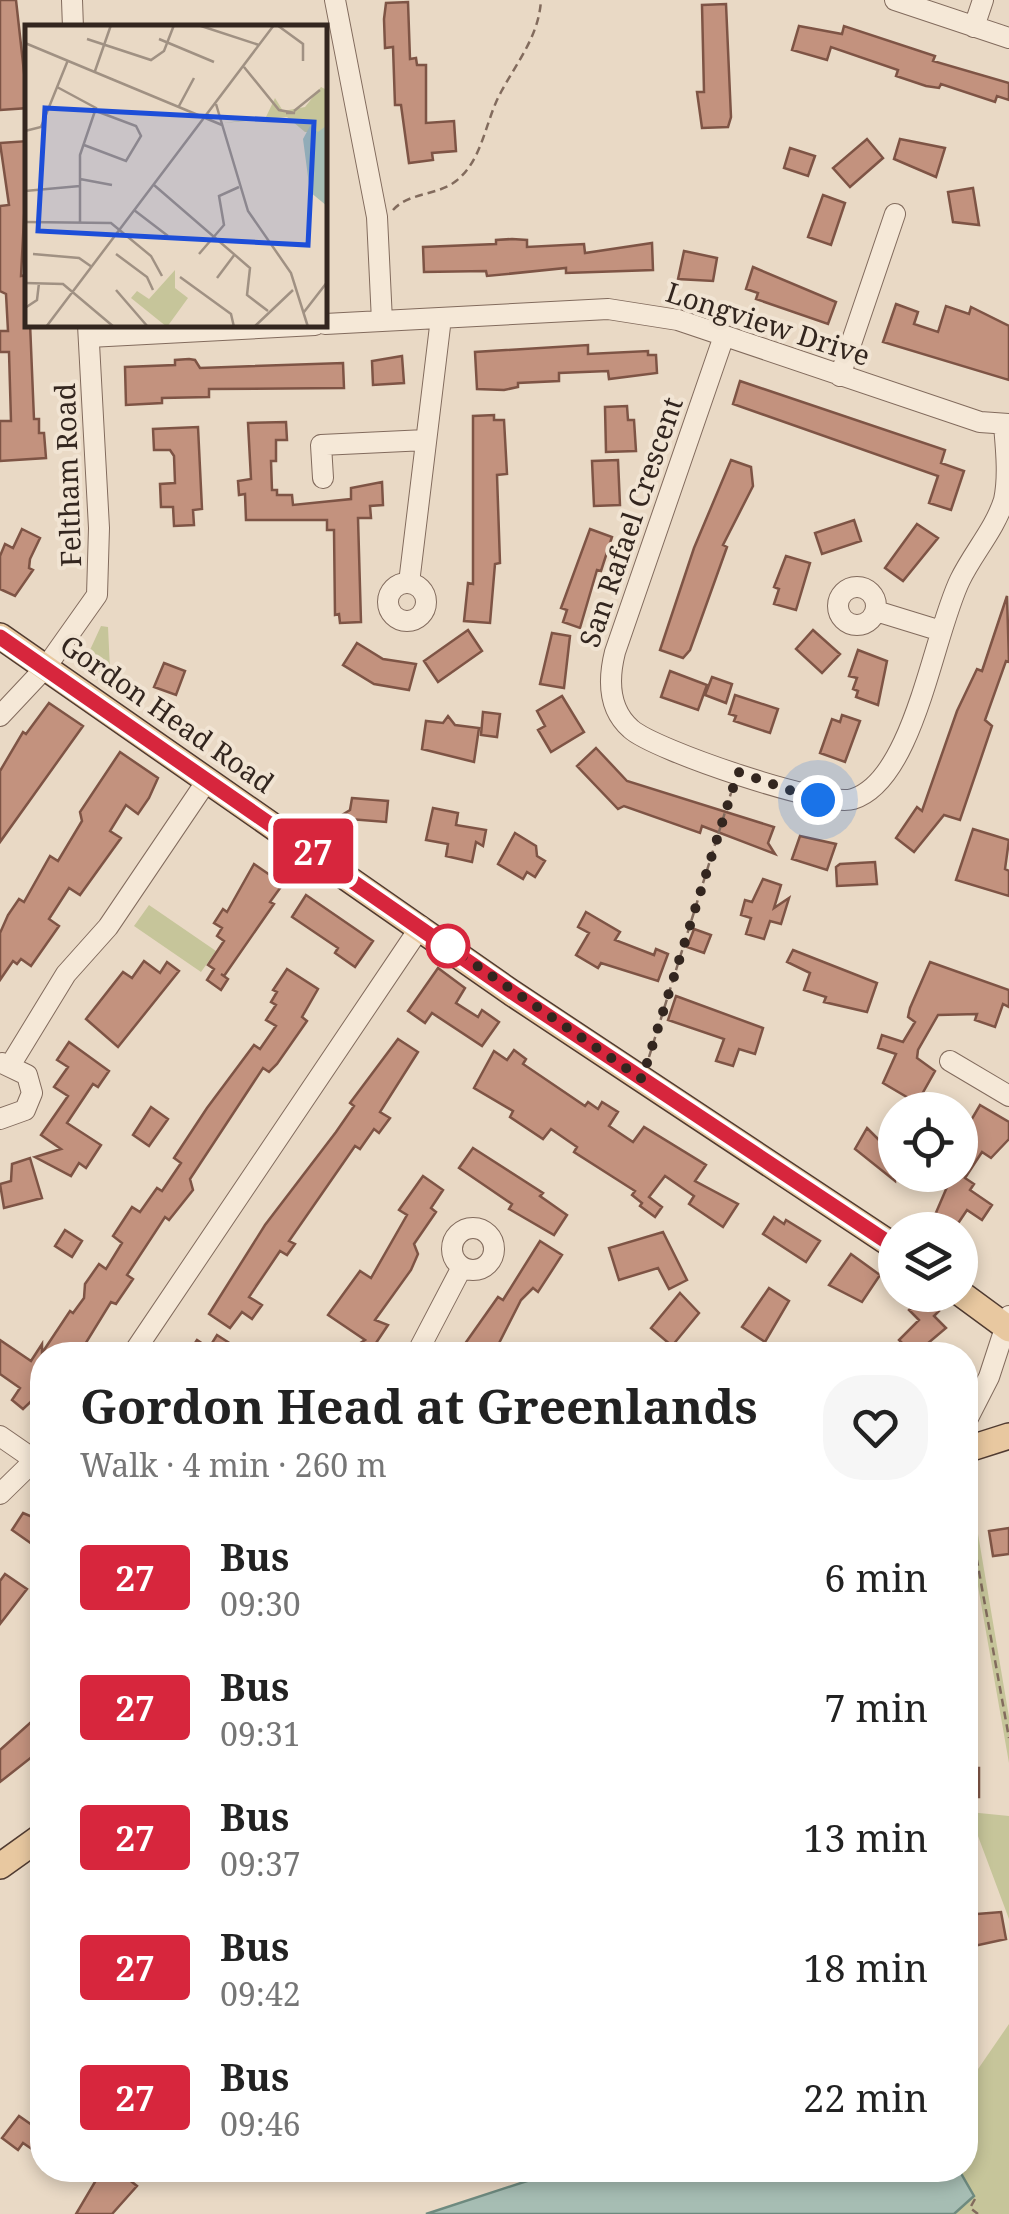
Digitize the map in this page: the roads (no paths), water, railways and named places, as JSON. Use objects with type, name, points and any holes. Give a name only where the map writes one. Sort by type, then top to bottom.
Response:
[{"type":"main road","name":"Gordon Head Road","points":[[0,636],[642,1079],[878,1236]]},
{"type":"main road","points":[[978,1305],[1008,1324]]},
{"type":"main road","points":[[978,1446],[1009,1436]]},
{"type":"main road","points":[[0,1866],[30,1845]]},
{"type":"street","points":[[72,0],[73,25]]},
{"type":"street","points":[[335,0],[377,217],[382,322]]},
{"type":"street","points":[[895,0],[1009,38]]},
{"type":"street","points":[[974,27],[983,0]]},
{"type":"street","points":[[840,376],[895,214]]},
{"type":"street","name":"Longview Drive","points":[[328,324],[620,310],[662,316],[980,422],[1006,424]]},
{"type":"street","points":[[409,583],[442,318]]},
{"type":"street","points":[[88,331],[202,328]]},
{"type":"street","name":"Feltham Road","points":[[0,716],[46,667],[96,596],[100,576],[88,331]]},
{"type":"street","name":"San Rafael Crescent","points":[[724,336],[614,652],[610,690],[618,714],[648,742],[818,800],[837,802],[868,792],[898,758],[960,581],[1005,499],[1006,424]]},
{"type":"street","points":[[323,478],[322,445],[426,440]]},
{"type":"street","points":[[876,611],[940,631]]},
{"type":"street","points":[[0,1120],[18,1116],[32,1093],[26,1075],[6,1064],[66,974],[108,927],[208,779]]},
{"type":"street","points":[[141,1342],[421,926]]},
{"type":"street","points":[[950,1061],[1009,1096]]},
{"type":"street","points":[[423,1342],[462,1267]]},
{"type":"street","points":[[978,1399],[1008,1324]]},
{"type":"street","points":[[0,1436],[30,1454]]},
{"type":"street","points":[[0,1494],[30,1468]]}]
